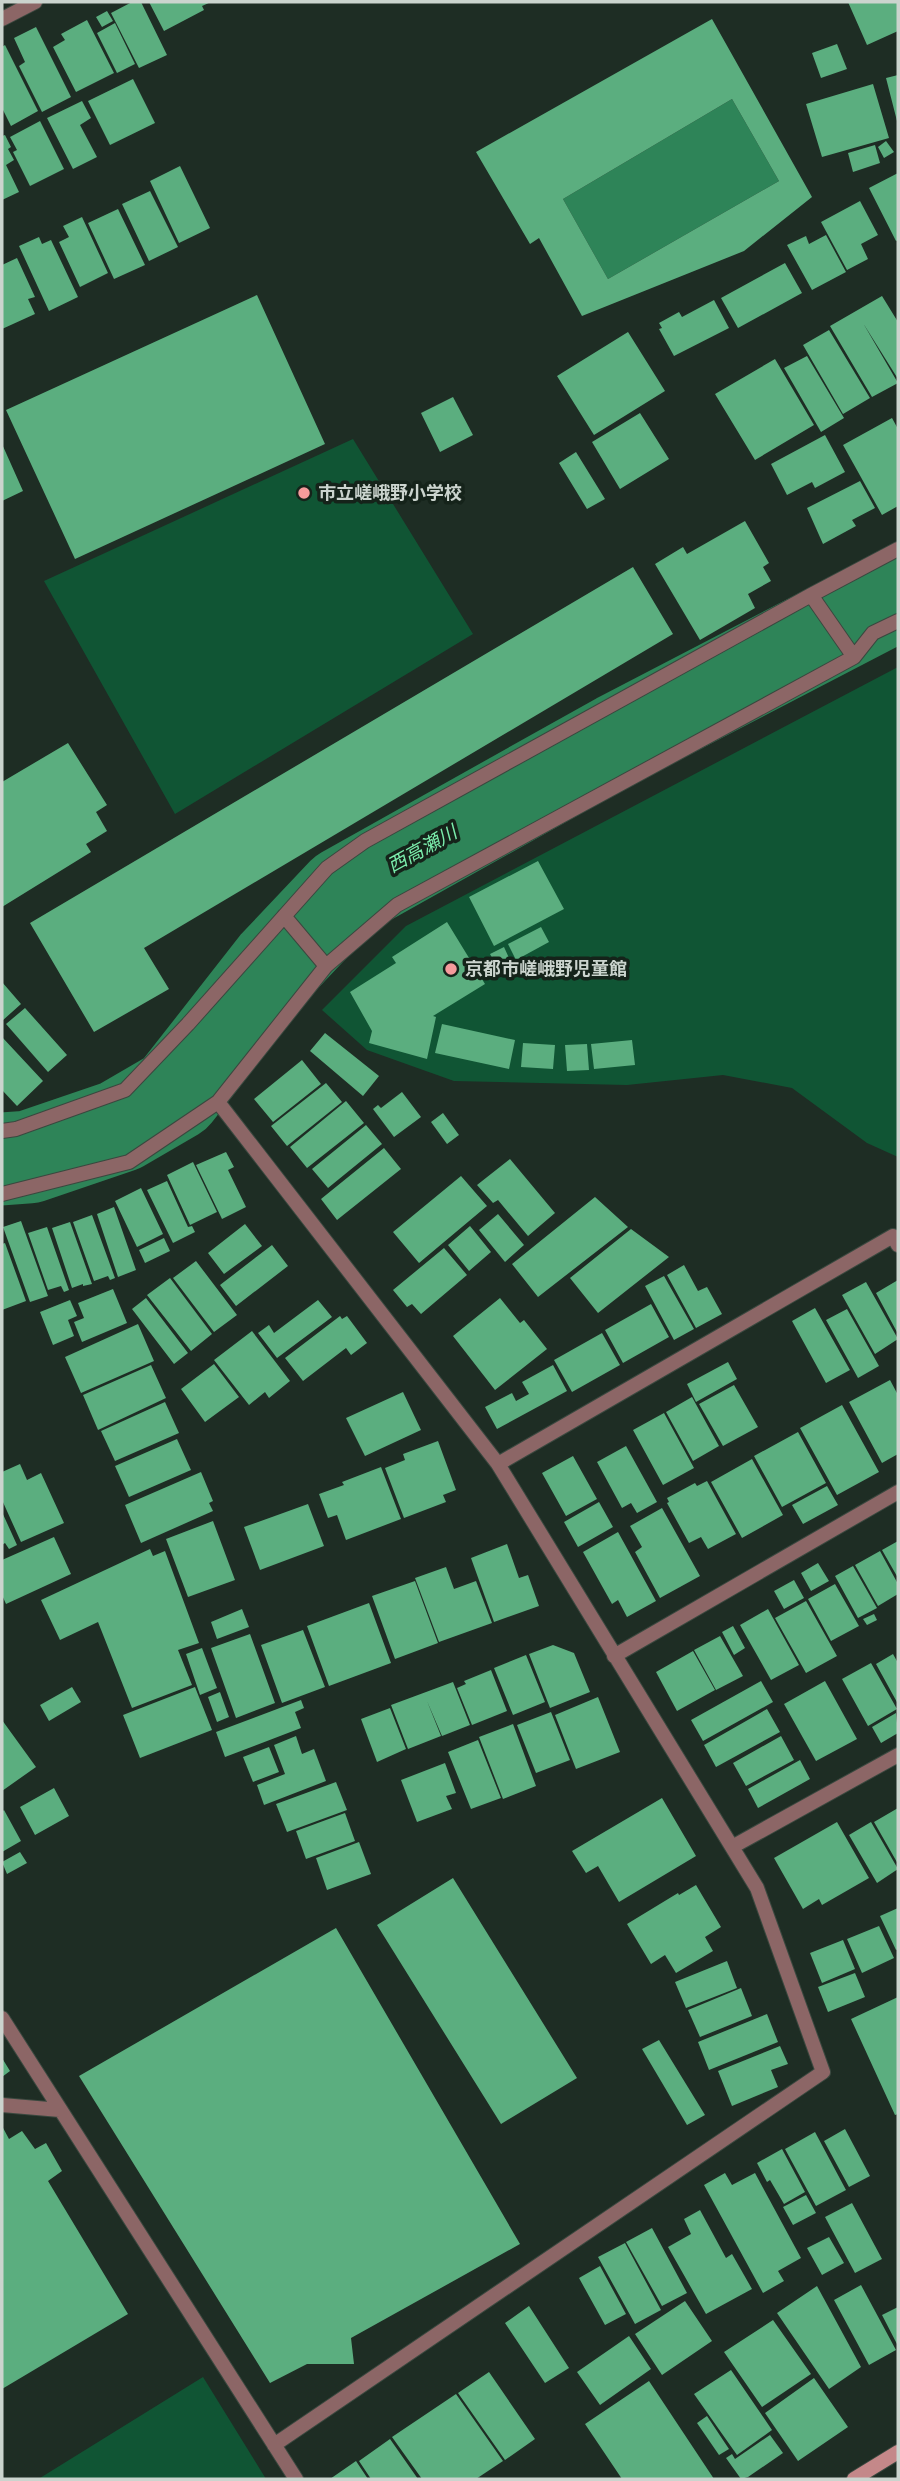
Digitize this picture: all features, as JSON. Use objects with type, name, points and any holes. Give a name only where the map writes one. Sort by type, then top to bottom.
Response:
[{"type":"main road","points":[[854,2479],[898,2452]]},
{"type":"street","points":[[2,19],[35,2]]},
{"type":"street","points":[[2,1131],[16,1129],[125,1090],[327,868],[365,841],[898,549]]},
{"type":"street","points":[[811,595],[854,657]]},
{"type":"street","points":[[2,1194],[128,1162],[218,1102],[326,966],[397,905],[854,657],[873,633],[898,621]]},
{"type":"street","points":[[284,916],[326,966]]},
{"type":"street","points":[[218,1102],[498,1464],[757,1888],[823,2072],[274,2445]]},
{"type":"street","points":[[498,1464],[893,1237],[898,1245]]},
{"type":"street","points":[[614,1656],[898,1492]]},
{"type":"street","points":[[732,1847],[898,1755]]},
{"type":"street","points":[[2,2018],[296,2479]]},
{"type":"street","points":[[2,2105],[60,2110]]},
{"type":"shaded area","points":[[732,99],[779,181],[608,279],[563,199]]},
{"type":"shaded area","points":[[353,439],[473,634],[175,814],[44,581]]},
{"type":"shaded area","points":[[898,667],[898,1157],[867,1143],[792,1088],[723,1075],[627,1085],[454,1081],[367,1050],[322,1010],[406,926]]},
{"type":"shaded area","points":[[203,2377],[266,2479],[40,2479],[40,2478]]},
{"type":"building","points":[[132,2],[141,2],[167,55],[139,68],[111,13]]},
{"type":"building","points":[[149,2],[211,2],[202,6],[204,10],[164,31]]},
{"type":"building","points":[[848,2],[898,2],[898,31],[867,45]]},
{"type":"building","points":[[107,11],[113,21],[102,27],[96,17]]},
{"type":"building","points":[[712,19],[812,197],[744,251],[582,316],[539,238],[530,244],[476,152]],"holes":[[[732,99],[779,181],[608,279],[563,199]]]},
{"type":"building","points":[[87,20],[114,73],[76,92],[53,47],[65,40],[61,34]]},
{"type":"building","points":[[115,23],[135,64],[117,73],[97,33]]},
{"type":"building","points":[[36,27],[71,97],[42,112],[19,66],[25,62],[14,38]]},
{"type":"building","points":[[837,44],[847,69],[821,78],[812,53]]},
{"type":"building","points":[[5,45],[38,111],[11,126],[2,108],[2,47]]},
{"type":"building","points":[[898,75],[898,121],[897,121],[886,78]]},
{"type":"building","points":[[133,79],[155,123],[110,145],[88,101]]},
{"type":"building","points":[[873,84],[889,138],[822,157],[806,104]]},
{"type":"building","points":[[82,101],[91,118],[80,125],[97,157],[73,169],[47,118]]},
{"type":"building","points":[[40,121],[64,169],[30,186],[13,152],[17,150],[10,137]]},
{"type":"building","points":[[5,135],[14,160],[6,165],[19,192],[2,200],[2,136]]},
{"type":"building","points":[[886,141],[894,152],[884,158],[878,147]]},
{"type":"building","points":[[875,145],[880,163],[853,172],[848,153]]},
{"type":"building","points":[[180,166],[210,228],[179,243],[150,181]]},
{"type":"building","points":[[898,173],[898,240],[896,241],[869,188]]},
{"type":"building","points":[[150,191],[178,247],[149,261],[122,204]]},
{"type":"building","points":[[860,201],[878,235],[861,244],[868,259],[847,270],[821,222]]},
{"type":"building","points":[[118,209],[145,265],[114,279],[88,223]]},
{"type":"building","points":[[82,217],[108,273],[80,287],[59,242],[69,237],[63,226]]},
{"type":"building","points":[[826,235],[846,272],[812,290],[787,245],[806,236],[809,244]]},
{"type":"building","points":[[39,237],[42,244],[51,240],[78,297],[49,311],[19,246]]},
{"type":"building","points":[[17,258],[35,297],[28,299],[35,314],[2,329],[2,265]]},
{"type":"building","points":[[785,263],[802,293],[738,328],[721,298]]},
{"type":"building","points":[[257,295],[325,444],[75,559],[6,410]]},
{"type":"building","points":[[882,296],[898,322],[898,379],[863,323],[898,383],[872,397],[830,326]]},
{"type":"building","points":[[714,300],[729,328],[674,356],[659,329],[662,328],[659,323],[679,312],[682,317]]},
{"type":"building","points":[[829,330],[870,398],[843,414],[803,345]]},
{"type":"building","points":[[628,332],[665,391],[594,435],[557,376]]},
{"type":"building","points":[[807,356],[844,418],[821,432],[784,368]]},
{"type":"building","points":[[775,359],[814,425],[755,460],[715,394]]},
{"type":"building","points":[[453,397],[473,435],[440,452],[421,413]]},
{"type":"building","points":[[640,413],[669,459],[620,489],[592,442]]},
{"type":"building","points":[[892,418],[898,429],[898,506],[882,515],[843,445]]},
{"type":"building","points":[[825,435],[845,472],[815,488],[812,482],[787,495],[771,464]]},
{"type":"building","points":[[2,444],[23,491],[2,501]]},
{"type":"building","points":[[576,452],[605,499],[587,509],[559,463]]},
{"type":"building","points":[[860,481],[875,508],[852,520],[856,526],[823,544],[807,508]]},
{"type":"building","points":[[745,521],[769,563],[763,567],[771,581],[748,594],[755,608],[700,640],[655,564],[683,547],[687,554]]},
{"type":"building","points":[[633,567],[673,634],[144,948],[169,989],[94,1032],[30,923]]},
{"type":"building","points":[[68,743],[107,805],[96,812],[107,831],[86,844],[91,852],[2,907],[2,782]]},
{"type":"building","points":[[538,861],[564,909],[494,946],[469,897]]},
{"type":"building","points":[[447,922],[485,984],[433,1016],[436,1017],[427,1059],[369,1043],[372,1031],[350,992],[396,963],[392,957]]},
{"type":"building","points":[[541,927],[549,942],[516,960],[508,944]]},
{"type":"building","points":[[504,947],[509,958],[496,965],[490,954]]},
{"type":"building","points":[[2,982],[21,1004],[2,1021]]},
{"type":"building","points":[[25,1008],[67,1055],[48,1072],[6,1024]]},
{"type":"building","points":[[442,1024],[515,1040],[509,1069],[435,1053]]},
{"type":"building","points":[[325,1033],[379,1076],[363,1096],[310,1051]]},
{"type":"building","points":[[2,1037],[43,1081],[17,1106],[2,1090]]},
{"type":"building","points":[[632,1040],[635,1065],[594,1069],[591,1044]]},
{"type":"building","points":[[523,1043],[555,1045],[553,1069],[521,1067]]},
{"type":"building","points":[[587,1044],[589,1070],[567,1071],[565,1045]]},
{"type":"building","points":[[302,1060],[321,1084],[273,1122],[254,1099]]},
{"type":"building","points":[[326,1083],[342,1102],[287,1146],[271,1126]]},
{"type":"building","points":[[402,1092],[421,1117],[394,1137],[373,1109],[378,1105],[381,1108]]},
{"type":"building","points":[[346,1101],[364,1123],[307,1168],[290,1147]]},
{"type":"building","points":[[443,1113],[459,1135],[447,1144],[431,1122]]},
{"type":"building","points":[[366,1125],[382,1144],[328,1188],[312,1169]]},
{"type":"building","points":[[384,1148],[401,1169],[337,1220],[321,1199]]},
{"type":"building","points":[[226,1152],[234,1167],[228,1170],[246,1207],[222,1219],[196,1165]]},
{"type":"building","points":[[510,1159],[555,1213],[528,1236],[498,1200],[493,1203],[477,1185]]},
{"type":"building","points":[[193,1162],[217,1212],[190,1225],[167,1175]]},
{"type":"building","points":[[461,1176],[487,1206],[419,1263],[393,1232]]},
{"type":"building","points":[[167,1181],[188,1227],[192,1226],[195,1232],[173,1243],[147,1190]]},
{"type":"building","points":[[141,1188],[163,1234],[137,1247],[115,1201]]},
{"type":"building","points":[[595,1197],[628,1227],[538,1297],[512,1264]]},
{"type":"building","points":[[114,1207],[136,1270],[118,1277],[97,1214]]},
{"type":"building","points":[[498,1214],[524,1245],[505,1262],[479,1230]]},
{"type":"building","points":[[92,1215],[115,1278],[110,1280],[108,1276],[94,1281],[73,1222]]},
{"type":"building","points":[[21,1221],[48,1296],[30,1302],[3,1227]]},
{"type":"building","points":[[70,1222],[92,1284],[72,1288],[52,1228]]},
{"type":"building","points":[[245,1224],[262,1246],[224,1274],[208,1253]]},
{"type":"building","points":[[470,1226],[491,1252],[469,1271],[448,1245]]},
{"type":"building","points":[[47,1227],[69,1290],[64,1292],[61,1286],[48,1290],[28,1233]]},
{"type":"building","points":[[631,1229],[669,1257],[598,1313],[570,1278]]},
{"type":"building","points":[[164,1238],[170,1251],[145,1263],[139,1250]]},
{"type":"building","points":[[5,1243],[26,1301],[2,1310],[2,1244]]},
{"type":"building","points":[[272,1245],[288,1266],[236,1306],[220,1285]]},
{"type":"building","points":[[444,1248],[467,1275],[421,1314],[412,1304],[407,1307],[393,1290]]},
{"type":"building","points":[[196,1261],[237,1315],[214,1332],[173,1278]]},
{"type":"building","points":[[684,1265],[698,1291],[707,1287],[722,1314],[696,1328],[667,1275]]},
{"type":"building","points":[[664,1276],[694,1329],[674,1340],[645,1286]]},
{"type":"building","points":[[170,1278],[212,1334],[191,1351],[147,1295]]},
{"type":"building","points":[[898,1280],[898,1334],[876,1293]]},
{"type":"building","points":[[866,1282],[898,1339],[875,1354],[842,1295]]},
{"type":"building","points":[[113,1289],[127,1323],[82,1342],[74,1322],[84,1318],[78,1303]]},
{"type":"building","points":[[146,1298],[188,1353],[174,1364],[132,1309]]},
{"type":"building","points":[[500,1298],[520,1323],[524,1320],[547,1349],[495,1390],[453,1336]]},
{"type":"building","points":[[70,1300],[77,1316],[68,1320],[74,1336],[53,1345],[40,1312]]},
{"type":"building","points":[[318,1300],[332,1317],[277,1358],[258,1333],[269,1325],[274,1333]]},
{"type":"building","points":[[651,1304],[669,1337],[623,1363],[605,1330]]},
{"type":"building","points":[[815,1308],[850,1370],[826,1383],[792,1321]]},
{"type":"building","points":[[847,1309],[879,1366],[858,1378],[826,1320]]},
{"type":"building","points":[[340,1316],[342,1319],[347,1316],[367,1343],[351,1355],[346,1348],[303,1381],[285,1358]]},
{"type":"building","points":[[138,1324],[154,1361],[81,1393],[65,1357]]},
{"type":"building","points":[[252,1331],[290,1381],[269,1398],[265,1392],[249,1405],[214,1360]]},
{"type":"building","points":[[602,1333],[620,1365],[572,1392],[554,1360]]},
{"type":"building","points":[[728,1362],[737,1379],[696,1402],[687,1384]]},
{"type":"building","points":[[214,1364],[239,1397],[205,1422],[181,1389]]},
{"type":"building","points":[[151,1365],[166,1398],[98,1430],[83,1395]]},
{"type":"building","points":[[553,1365],[567,1391],[497,1429],[485,1407],[512,1393],[516,1401],[529,1394],[522,1382]]},
{"type":"building","points":[[890,1380],[898,1395],[898,1454],[882,1463],[849,1402]]},
{"type":"building","points":[[734,1385],[758,1427],[723,1446],[699,1404]]},
{"type":"building","points":[[403,1392],[421,1430],[365,1456],[346,1418]]},
{"type":"building","points":[[692,1397],[719,1446],[693,1461],[666,1412]]},
{"type":"building","points":[[165,1402],[179,1433],[115,1461],[101,1431]]},
{"type":"building","points":[[842,1405],[879,1472],[837,1495],[800,1428]]},
{"type":"building","points":[[664,1413],[694,1468],[663,1485],[633,1430]]},
{"type":"building","points":[[798,1432],[826,1483],[782,1507],[754,1456]]},
{"type":"building","points":[[177,1439],[191,1470],[129,1497],[115,1466]]},
{"type":"building","points":[[438,1441],[456,1490],[443,1495],[446,1502],[404,1518],[385,1468],[405,1460],[403,1454]]},
{"type":"building","points":[[626,1446],[657,1502],[637,1513],[631,1503],[622,1508],[597,1462]]},
{"type":"building","points":[[573,1456],[597,1499],[566,1516],[542,1473]]},
{"type":"building","points":[[752,1459],[783,1515],[742,1538],[711,1482]]},
{"type":"building","points":[[20,1464],[27,1480],[41,1473],[64,1523],[21,1542],[2,1500],[2,1472]]},
{"type":"building","points":[[381,1467],[401,1519],[346,1540],[337,1515],[328,1518],[319,1494]]},
{"type":"building","points":[[201,1472],[213,1501],[209,1503],[213,1511],[141,1543],[125,1505]]},
{"type":"building","points":[[707,1481],[736,1534],[708,1549],[701,1537],[689,1543],[667,1503],[667,1498],[695,1483],[697,1486]]},
{"type":"building","points":[[827,1486],[838,1505],[803,1524],[792,1505]]},
{"type":"building","points":[[599,1502],[613,1527],[578,1547],[564,1522]]},
{"type":"building","points":[[308,1504],[324,1546],[260,1570],[244,1527]]},
{"type":"building","points":[[662,1508],[700,1576],[660,1598],[635,1552],[642,1547],[630,1526]]},
{"type":"building","points":[[2,1512],[17,1545],[9,1549],[5,1543],[2,1545]]},
{"type":"building","points":[[213,1521],[235,1580],[188,1597],[166,1539]]},
{"type":"building","points":[[618,1532],[656,1601],[627,1617],[618,1600],[612,1604],[583,1552]]},
{"type":"building","points":[[54,1537],[71,1574],[6,1604],[2,1595],[2,1560]]},
{"type":"building","points":[[898,1541],[898,1578],[882,1550]]},
{"type":"building","points":[[507,1544],[519,1578],[528,1575],[539,1606],[494,1622],[471,1558]]},
{"type":"building","points":[[150,1549],[153,1556],[165,1551],[199,1643],[178,1650],[192,1685],[132,1708],[98,1622],[60,1640],[41,1600]]},
{"type":"building","points":[[880,1551],[898,1584],[898,1594],[878,1606],[855,1565]]},
{"type":"building","points":[[818,1563],[829,1581],[811,1591],[801,1573]]},
{"type":"building","points":[[853,1566],[877,1608],[858,1618],[835,1576]]},
{"type":"building","points":[[446,1567],[454,1589],[476,1581],[492,1623],[439,1642],[415,1578]]},
{"type":"building","points":[[794,1580],[804,1598],[784,1609],[774,1591]]},
{"type":"building","points":[[415,1581],[438,1643],[395,1659],[372,1596]]},
{"type":"building","points":[[835,1584],[859,1626],[831,1641],[808,1599]]},
{"type":"building","points":[[806,1601],[837,1656],[806,1673],[775,1618]]},
{"type":"building","points":[[369,1603],[391,1663],[329,1686],[307,1626]]},
{"type":"building","points":[[242,1609],[249,1627],[217,1639],[211,1622]]},
{"type":"building","points":[[768,1609],[799,1665],[771,1680],[740,1625]]},
{"type":"building","points":[[874,1614],[877,1620],[867,1625],[863,1619]]},
{"type":"building","points":[[733,1626],[745,1648],[734,1655],[722,1632]]},
{"type":"building","points":[[303,1630],[325,1687],[282,1703],[261,1645]]},
{"type":"building","points":[[250,1634],[275,1703],[236,1718],[211,1648]]},
{"type":"building","points":[[720,1636],[743,1676],[716,1690],[694,1650]]},
{"type":"building","points":[[553,1645],[574,1653],[590,1692],[550,1708],[529,1654]]},
{"type":"building","points":[[202,1648],[217,1688],[200,1695],[186,1654]]},
{"type":"building","points":[[693,1651],[715,1690],[677,1711],[656,1672]]},
{"type":"building","points":[[893,1654],[898,1663],[898,1704],[876,1664]]},
{"type":"building","points":[[526,1655],[545,1702],[513,1715],[494,1668]]},
{"type":"building","points":[[871,1663],[897,1709],[868,1726],[842,1679]]},
{"type":"building","points":[[491,1670],[507,1711],[472,1725],[457,1688],[466,1684],[464,1681]]},
{"type":"building","points":[[761,1681],[773,1702],[703,1741],[691,1720]]},
{"type":"building","points":[[825,1681],[857,1739],[816,1761],[784,1704]]},
{"type":"building","points":[[453,1682],[470,1725],[442,1736],[427,1701],[441,1736],[408,1749],[391,1705]]},
{"type":"building","points":[[72,1687],[81,1702],[49,1721],[40,1705]]},
{"type":"building","points":[[195,1687],[212,1730],[140,1758],[123,1715]]},
{"type":"building","points":[[220,1692],[229,1717],[217,1722],[208,1697]]},
{"type":"building","points":[[598,1697],[620,1752],[576,1769],[555,1715]]},
{"type":"building","points":[[301,1700],[304,1708],[295,1712],[301,1728],[225,1757],[216,1732]]},
{"type":"building","points":[[390,1708],[406,1749],[377,1762],[361,1719]]},
{"type":"building","points":[[767,1709],[780,1732],[716,1767],[704,1745]]},
{"type":"building","points":[[551,1712],[570,1760],[536,1773],[517,1725]]},
{"type":"building","points":[[896,1713],[898,1733],[881,1743],[872,1727]]},
{"type":"building","points":[[2,1720],[36,1767],[2,1791]]},
{"type":"building","points":[[513,1724],[536,1786],[503,1799],[479,1737]]},
{"type":"building","points":[[296,1736],[302,1754],[314,1749],[326,1781],[264,1805],[257,1785],[285,1774],[274,1745]]},
{"type":"building","points":[[781,1736],[794,1760],[746,1786],[733,1763]]},
{"type":"building","points":[[478,1740],[501,1798],[471,1809],[448,1752]]},
{"type":"building","points":[[269,1747],[279,1772],[253,1782],[243,1757]]},
{"type":"building","points":[[800,1760],[810,1779],[758,1808],[748,1789]]},
{"type":"building","points":[[445,1763],[456,1793],[446,1796],[452,1809],[417,1822],[401,1780]]},
{"type":"building","points":[[336,1782],[347,1810],[287,1832],[276,1804]]},
{"type":"building","points":[[54,1788],[69,1816],[35,1835],[20,1807]]},
{"type":"building","points":[[662,1798],[696,1856],[619,1902],[598,1866],[586,1873],[572,1851]]},
{"type":"building","points":[[898,1808],[898,1864],[874,1822]]},
{"type":"building","points":[[4,1810],[21,1841],[2,1852],[2,1812]]},
{"type":"building","points":[[345,1813],[355,1841],[306,1859],[296,1831]]},
{"type":"building","points":[[837,1822],[869,1878],[822,1905],[819,1899],[803,1909],[774,1858]]},
{"type":"building","points":[[871,1822],[898,1869],[877,1883],[849,1835]]},
{"type":"building","points":[[359,1842],[371,1874],[327,1890],[316,1858]]},
{"type":"building","points":[[20,1852],[27,1863],[7,1874],[2,1862]]},
{"type":"building","points":[[453,1878],[577,2078],[501,2124],[377,1925]]},
{"type":"building","points":[[696,1885],[721,1927],[705,1937],[713,1951],[676,1973],[665,1955],[651,1964],[627,1924]]},
{"type":"building","points":[[898,1908],[898,1949],[896,1950],[880,1916]]},
{"type":"building","points":[[879,1926],[894,1958],[862,1973],[847,1939]]},
{"type":"building","points":[[336,1928],[520,2244],[351,2338],[354,2364],[307,2364],[270,2383],[79,2076]]},
{"type":"building","points":[[843,1940],[855,1969],[822,1983],[810,1953]]},
{"type":"building","points":[[727,1961],[737,1988],[686,2008],[675,1982]]},
{"type":"building","points":[[855,1973],[865,1997],[828,2012],[818,1987]]},
{"type":"building","points":[[741,1988],[752,2016],[700,2037],[688,2010]]},
{"type":"building","points":[[898,1997],[898,2114],[895,2115],[851,2019]]},
{"type":"building","points":[[767,2014],[778,2042],[709,2070],[698,2042]]},
{"type":"building","points":[[659,2040],[705,2115],[687,2125],[642,2049]]},
{"type":"building","points":[[780,2046],[788,2064],[771,2070],[778,2087],[732,2106],[718,2071]]},
{"type":"building","points":[[2,2058],[10,2071],[2,2077]]},
{"type":"building","points":[[2,2126],[9,2139],[22,2131],[35,2149],[46,2143],[62,2171],[48,2181],[128,2314],[2,2389]]},
{"type":"building","points":[[845,2129],[870,2176],[849,2187],[824,2141]]},
{"type":"building","points":[[815,2132],[846,2190],[816,2206],[785,2149]]},
{"type":"building","points":[[782,2149],[805,2192],[784,2204],[757,2163]]},
{"type":"building","points":[[725,2173],[732,2185],[755,2173],[801,2258],[778,2271],[784,2281],[763,2293],[704,2185]]},
{"type":"building","points":[[806,2195],[816,2213],[793,2225],[783,2207]]},
{"type":"building","points":[[852,2203],[882,2259],[855,2273],[825,2217]]},
{"type":"building","points":[[700,2210],[726,2258],[732,2254],[752,2289],[706,2314],[668,2247],[691,2234],[684,2219]]},
{"type":"building","points":[[652,2228],[687,2293],[662,2306],[626,2242]]},
{"type":"building","points":[[829,2237],[844,2263],[822,2275],[807,2248]]},
{"type":"building","points":[[625,2243],[661,2310],[635,2324],[598,2257]]},
{"type":"building","points":[[600,2266],[626,2314],[605,2325],[579,2278]]},
{"type":"building","points":[[861,2285],[896,2350],[869,2365],[834,2300]]},
{"type":"building","points":[[817,2286],[861,2367],[829,2389],[777,2313]]},
{"type":"building","points":[[685,2301],[712,2341],[662,2375],[635,2334]]},
{"type":"building","points":[[529,2306],[569,2368],[545,2383],[505,2323]]},
{"type":"building","points":[[898,2307],[898,2346],[882,2315]]},
{"type":"building","points":[[773,2320],[811,2374],[762,2407],[724,2352]]},
{"type":"building","points":[[629,2336],[651,2369],[600,2405],[577,2372]]},
{"type":"building","points":[[731,2370],[772,2430],[737,2455],[694,2394]]},
{"type":"building","points":[[489,2372],[535,2439],[505,2460],[458,2393]]},
{"type":"building","points":[[814,2378],[848,2427],[798,2461],[765,2413]]},
{"type":"building","points":[[649,2381],[714,2479],[622,2479],[585,2424]]},
{"type":"building","points":[[456,2394],[503,2461],[476,2479],[422,2479],[392,2437]]},
{"type":"building","points":[[707,2416],[729,2449],[719,2455],[697,2423]]},
{"type":"building","points":[[770,2435],[783,2453],[741,2479],[726,2458],[732,2454],[735,2459]]},
{"type":"building","points":[[390,2439],[418,2479],[371,2479],[359,2461]]},
{"type":"building","points":[[356,2461],[368,2479],[330,2479]]},
{"type":"waterway","name":"西高瀬川","points":[[2,1159],[29,1157],[120,1126],[175,1094],[276,965],[344,893],[619,739],[898,594]]},
{"type":"place","name":"市立嵯峨野小学校","points":[[304,493]]},
{"type":"place","name":"京都市嵯峨野児童館","points":[[451,969]]}]
